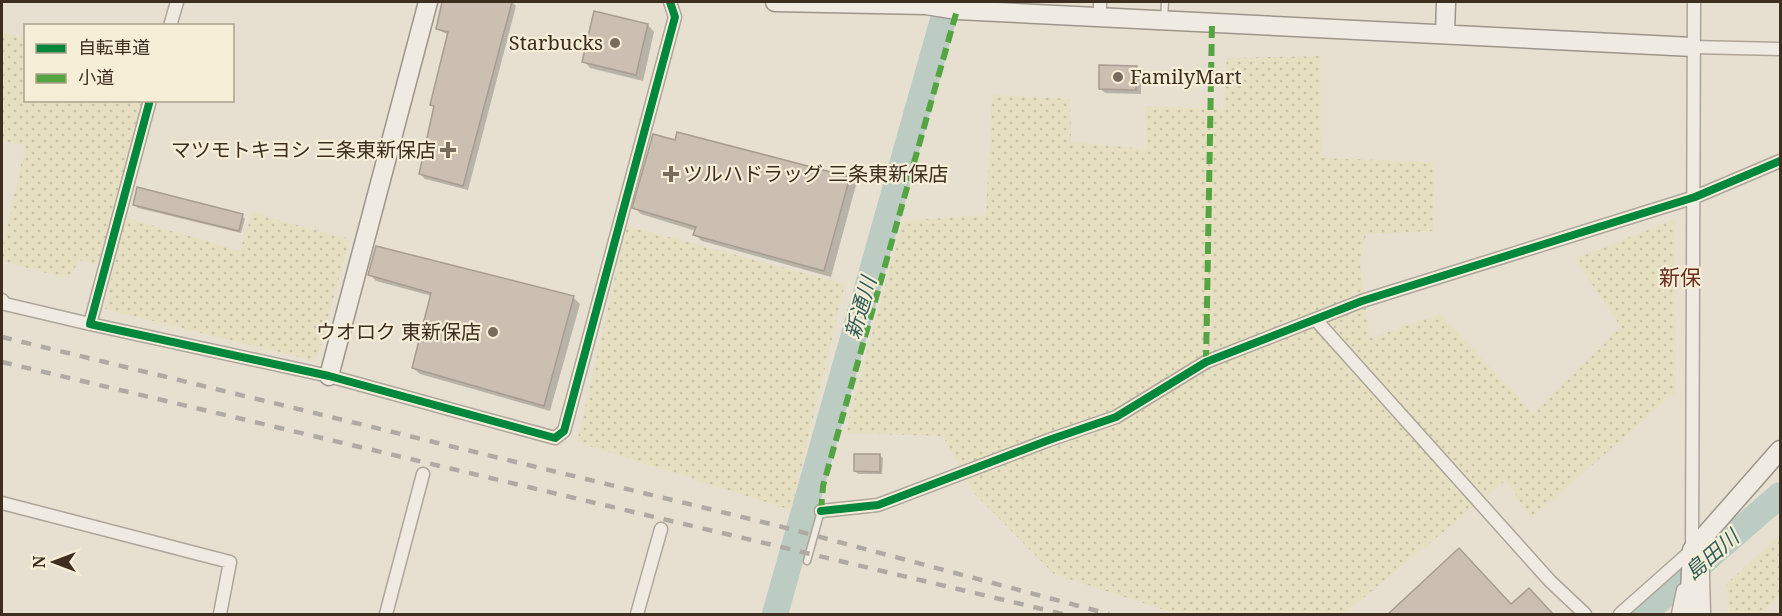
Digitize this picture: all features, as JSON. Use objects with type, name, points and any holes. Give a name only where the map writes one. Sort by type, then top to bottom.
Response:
[{"type":"street","points":[[171,24],[177,2]]},
{"type":"street","points":[[329,376],[429,2]]},
{"type":"street","points":[[2,300],[5,304],[90,324],[329,376],[555,438],[564,431],[675,17],[670,2]]},
{"type":"street","points":[[775,2],[1165,10],[1445,34],[1693,47],[1780,49]]},
{"type":"street","points":[[1445,34],[1446,2]]},
{"type":"street","points":[[1694,2],[1697,545],[1704,615]]},
{"type":"street","points":[[90,324],[149,102]]},
{"type":"street","points":[[820,511],[878,505],[1116,417],[1206,362],[1362,302],[1695,197],[1780,160]]},
{"type":"street","points":[[1316,320],[1550,581],[1585,615]]},
{"type":"street","points":[[1620,615],[1697,545],[1779,455]]},
{"type":"street","points":[[386,615],[423,474]]},
{"type":"street","points":[[2,503],[230,562],[220,615]]},
{"type":"street","points":[[637,615],[661,530]]},
{"type":"street","points":[[1678,615],[1697,545]]},
{"type":"street","points":[[1689,615],[1697,545]]},
{"type":"lane","points":[[807,561],[820,511]]},
{"type":"shaded area","points":[[2,33],[24,38],[24,102],[137,102],[143,104],[100,265],[79,260],[69,279],[2,261],[2,250],[25,146],[2,140]]},
{"type":"shaded area","points":[[1320,56],[1322,158],[1434,162],[1433,231],[1366,234],[1360,264],[1370,338],[1440,314],[1534,413],[1621,327],[1575,259],[1675,219],[1676,392],[1531,518],[1506,480],[1344,614],[1177,614],[1054,574],[974,493],[943,436],[845,433],[903,221],[986,215],[992,95],[1070,99],[1071,142],[1146,149],[1145,106],[1223,109],[1227,58]]},
{"type":"shaded area","points":[[252,213],[350,239],[316,361],[105,309],[124,217],[240,251]]},
{"type":"shaded area","points":[[627,226],[845,284],[791,510],[577,442]]},
{"type":"shaded area","points":[[1780,535],[1780,595],[1760,614],[1729,614],[1726,584]]},
{"type":"building","points":[[442,2],[512,2],[463,186],[419,174],[434,106],[430,105],[448,32],[436,29]]},
{"type":"building","name":"Starbucks","points":[[594,11],[648,24],[636,75],[582,62]]},
{"type":"building","name":"FamilyMart","points":[[1099,65],[1137,66],[1136,90],[1099,89]]},
{"type":"building","points":[[677,132],[850,177],[824,271],[693,235],[696,227],[632,208],[653,134],[675,140]]},
{"type":"building","points":[[137,187],[243,214],[239,231],[133,205]]},
{"type":"building","name":"ウオロク 東新保店","points":[[376,246],[574,296],[544,406],[412,368],[431,293],[368,275]]},
{"type":"building","points":[[854,454],[880,454],[880,472],[854,471]]},
{"type":"building","points":[[1459,548],[1511,604],[1529,588],[1554,615],[1387,615]]},
{"type":"waterway","name":"新通川","points":[[775,614],[948,2]]},
{"type":"waterway","name":"島田川","points":[[1643,614],[1780,495]]},
{"type":"railway","points":[[2,337],[775,525],[1109,614]]},
{"type":"railway","points":[[2,362],[1063,614]]},
{"type":"marked path","points":[[821,511],[823,486],[957,10]]},
{"type":"marked path","points":[[1206,362],[1212,22]]},
{"type":"cycle path","points":[[149,102],[90,324],[329,376],[555,438],[564,431],[675,17],[670,2]]},
{"type":"cycle path","points":[[821,511],[878,505],[1116,417],[1206,362],[1362,301],[1695,197],[1780,161]]},
{"type":"place","name":"Starbucks","points":[[615,43]]},
{"type":"place","name":"FamilyMart","points":[[1118,77]]},
{"type":"place","name":"マツモトキヨシ 三条東新保店","points":[[448,150]]},
{"type":"place","name":"ツルハドラッグ 三条東新保店","points":[[671,174]]},
{"type":"place","name":"ウオロク 東新保店","points":[[493,332]]},
{"type":"district","name":"新保","points":[[1680,278]]}]
